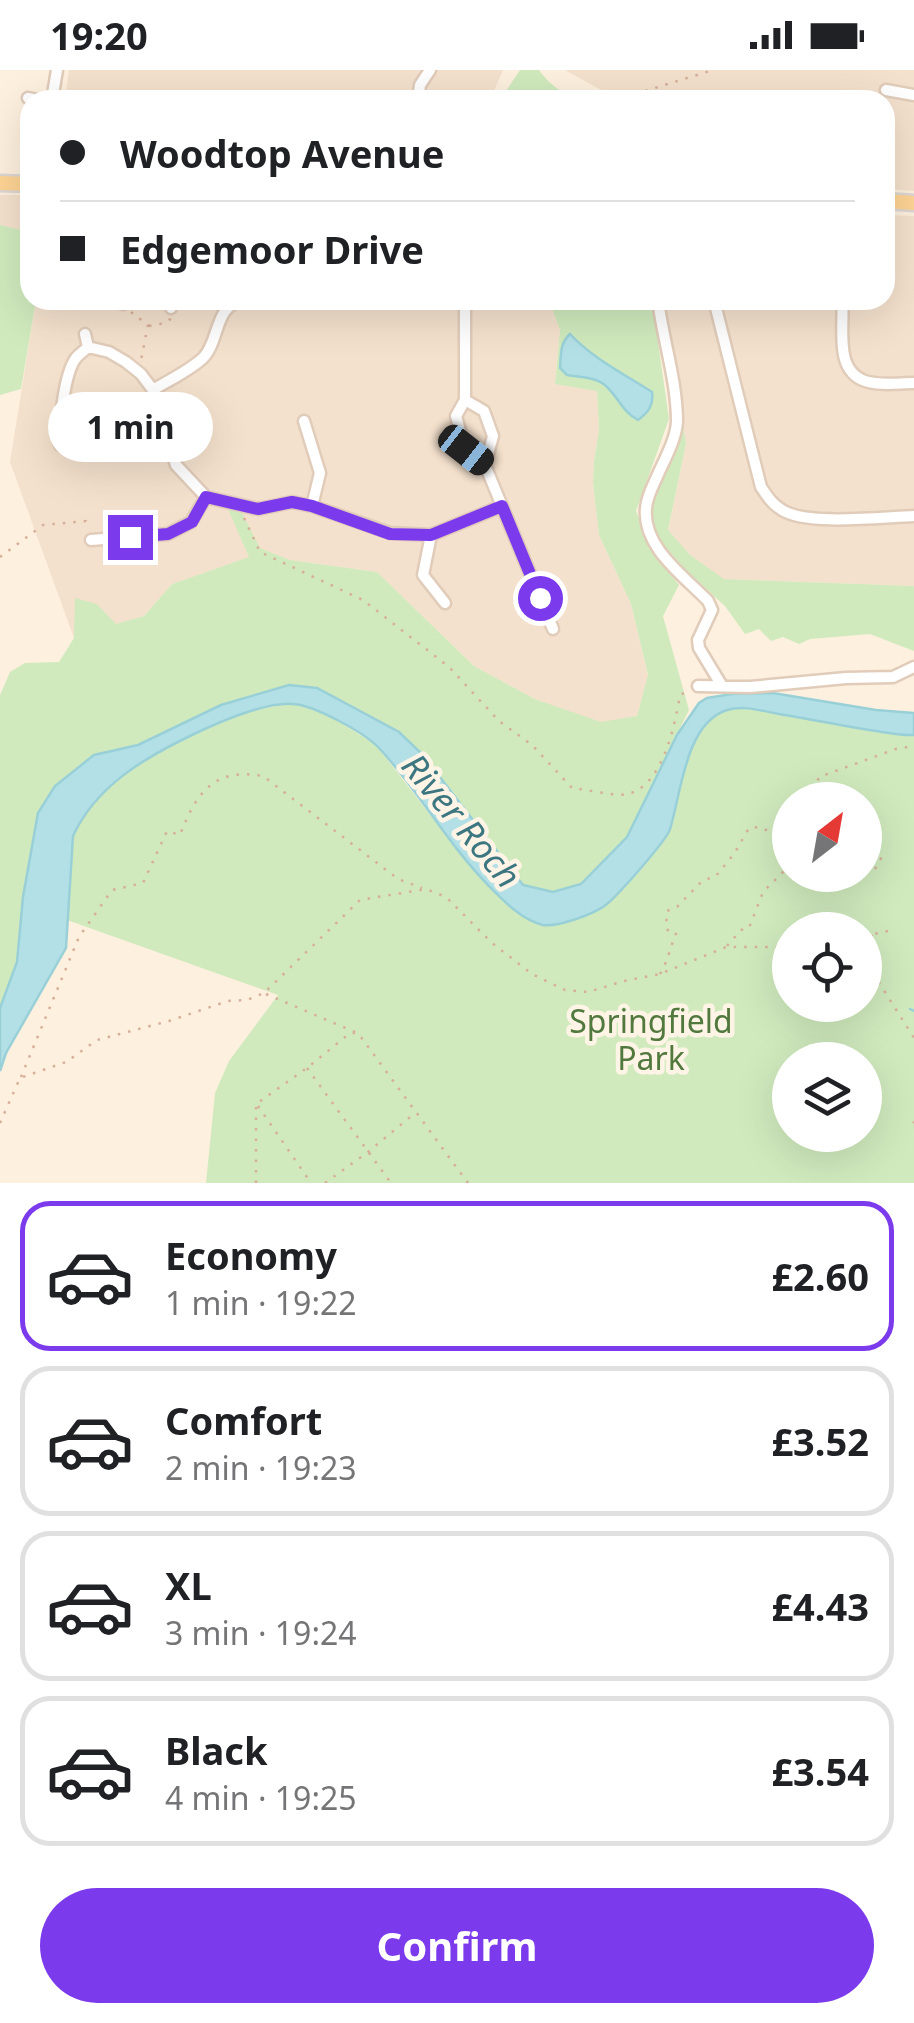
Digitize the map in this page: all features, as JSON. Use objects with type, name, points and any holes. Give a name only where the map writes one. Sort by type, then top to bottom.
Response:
[{"type":"street","points":[[153,390],[205,357],[225,310]]},
{"type":"street","points":[[466,310],[465,400],[456,416],[466,450],[484,465],[553,629]]},
{"type":"street","points":[[660,310],[677,425],[648,496],[647,526],[665,558],[708,601],[712,610],[698,640],[699,648],[722,686]]},
{"type":"street","points":[[717,310],[761,487],[769,499],[792,515],[810,519],[914,516]]},
{"type":"street","points":[[842,310],[844,357],[858,378],[868,383],[914,383]]},
{"type":"street","points":[[85,334],[88,348]]},
{"type":"street","points":[[88,348],[109,352],[137,371],[153,390],[176,465],[206,497],[258,509],[292,502],[312,506],[390,534],[431,535],[502,506]]},
{"type":"street","points":[[60,445],[58,422],[69,373],[75,359],[88,348]]},
{"type":"street","points":[[465,400],[484,411],[493,436],[484,465]]},
{"type":"street","points":[[304,422],[320,473],[312,506]]},
{"type":"street","points":[[91,540],[168,534],[192,522],[206,497]]},
{"type":"street","points":[[431,535],[423,575],[445,603]]},
{"type":"street","points":[[698,686],[750,687],[893,676],[914,667]]},
{"type":"path","points":[[648,90],[713,70]]},
{"type":"path","points":[[130,310],[152,327],[165,324],[176,315],[173,310]]},
{"type":"path","points":[[137,371],[148,325]]},
{"type":"path","points":[[237,503],[260,552],[363,600],[449,667],[572,788],[628,794],[652,780],[674,732],[680,694],[698,686]]},
{"type":"path","points":[[0,557],[43,526],[86,521],[91,540]]},
{"type":"path","points":[[817,782],[819,777],[914,746]]},
{"type":"path","points":[[0,1123],[79,938],[112,890],[142,883],[167,831],[180,835],[191,807],[215,780],[242,772],[263,776],[398,879],[446,898],[492,943],[532,974],[565,990],[588,992],[660,974],[726,947],[772,947]]},
{"type":"path","points":[[660,974],[676,934],[670,934],[666,927],[668,910],[678,907],[703,880],[715,877],[749,828],[760,827],[772,833]]},
{"type":"path","points":[[882,859],[886,852]]},
{"type":"path","points":[[726,947],[740,930],[748,928],[763,892],[772,883]]},
{"type":"path","points":[[20,1078],[66,1062],[97,1040],[264,994],[360,900],[426,889]]},
{"type":"path","points":[[882,932],[888,931]]},
{"type":"path","points":[[882,990],[914,1038]]},
{"type":"path","points":[[264,994],[358,1033],[468,1183]]},
{"type":"path","points":[[256,1104],[350,1033],[358,1033]]},
{"type":"path","points":[[308,1068],[391,1183]]},
{"type":"path","points":[[256,1104],[256,1183]]},
{"type":"path","points":[[256,1104],[311,1183]]},
{"type":"path","points":[[326,1183],[417,1111]]},
{"type":"shaded area","points":[[69,70],[503,70],[494,90],[66,90]]},
{"type":"shaded area","points":[[565,70],[914,70],[914,191],[895,190],[895,90],[601,90]]},
{"type":"shaded area","points":[[0,195],[20,195],[20,230],[0,225]]},
{"type":"shaded area","points":[[895,215],[914,216],[914,586],[723,579],[690,555],[668,531],[686,444],[665,310],[895,310]]},
{"type":"shaded area","points":[[34,310],[553,310],[560,330],[555,383],[597,390],[599,430],[593,483],[599,535],[631,604],[648,676],[637,716],[601,723],[535,699],[474,666],[377,572],[290,560],[259,548],[250,557],[172,584],[144,616],[74,638],[10,462]]},
{"type":"green space","points":[[520,70],[539,70],[560,90],[507,90]]},
{"type":"green space","points":[[0,225],[20,230],[20,310],[34,310],[21,389],[0,395]]},
{"type":"green space","points":[[553,310],[653,310],[669,419],[636,511],[652,551],[679,585],[663,616],[689,710],[627,837],[581,884],[554,892],[524,885],[422,754],[399,732],[317,688],[221,705],[138,745],[94,755],[38,814],[23,897],[17,962],[0,1007],[0,695],[10,672],[25,663],[59,662],[74,638],[75,598],[97,604],[116,624],[144,616],[172,584],[249,557],[228,509],[240,509],[260,548],[290,560],[377,572],[474,666],[535,699],[601,722],[637,716],[648,675],[631,604],[599,535],[593,483],[599,430],[597,391],[555,384],[560,330]],"holes":[[[570,334],[647,414],[638,420],[599,381],[566,375]]]},
{"type":"green space","points":[[681,413],[686,444],[668,530],[690,555],[724,579],[914,586],[914,651],[870,634],[810,639],[799,644],[783,637],[771,641],[759,629],[745,634],[725,606],[675,561],[657,538],[649,505]]},
{"type":"green space","name":"Springfield Park","points":[[291,703],[319,709],[376,745],[469,865],[524,916],[669,833],[687,761],[705,727],[717,715],[732,709],[752,709],[914,735],[914,1183],[206,1183],[215,1093],[229,1061],[278,995],[67,920],[73,836],[81,819],[107,789],[140,761],[241,713]]},
{"type":"water","points":[[570,334],[598,358],[652,392],[651,405],[642,417],[638,420],[629,413],[604,384],[567,375],[560,368],[563,345]]},
{"type":"water","name":"River Roch","points":[[289,685],[317,688],[399,732],[422,754],[523,885],[553,892],[581,884],[627,837],[677,735],[699,703],[707,698],[773,693],[914,713],[914,735],[753,709],[727,710],[713,717],[693,744],[670,829],[642,867],[601,908],[567,922],[543,925],[520,914],[488,885],[379,748],[363,735],[326,714],[293,704],[241,714],[139,764],[108,788],[83,818],[73,836],[66,948],[6,1053],[0,1071],[0,1008],[17,962],[23,897],[38,813],[55,786],[94,755],[138,745],[221,705]]},
{"type":"waterway","points":[[910,1009],[914,1011]]},
{"type":"route","points":[[130,537],[168,534],[192,522],[206,497],[258,509],[292,502],[312,506],[390,534],[431,535],[502,506],[540,598]]}]
